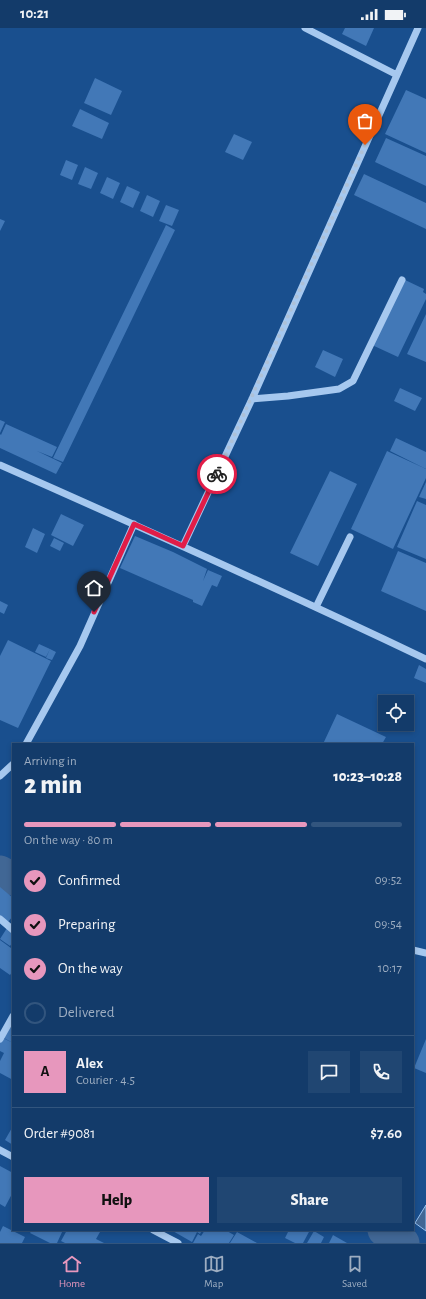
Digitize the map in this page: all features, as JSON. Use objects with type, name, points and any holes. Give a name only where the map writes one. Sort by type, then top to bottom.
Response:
[{"type":"street","points":[[305,28],[397,75]]},
{"type":"street","points":[[183,546],[252,399],[418,28]]},
{"type":"street","points":[[252,399],[339,389],[353,381],[402,280]]},
{"type":"street","points":[[0,465],[183,546],[426,659]]},
{"type":"street","points":[[27,743],[80,646],[134,524]]},
{"type":"street","points":[[316,607],[350,537]]},
{"type":"street","points":[[0,776],[12,765]]},
{"type":"street","points":[[0,919],[12,929]]},
{"type":"street","points":[[414,950],[426,953]]},
{"type":"street","points":[[0,1039],[12,1018]]},
{"type":"street","points":[[0,1150],[12,1156]]},
{"type":"street","points":[[155,1231],[178,1243]]},
{"type":"water","points":[[426,1205],[426,1231],[415,1223]]},
{"type":"building","points":[[345,28],[374,28],[366,46],[342,34]]},
{"type":"building","points":[[95,78],[122,91],[111,115],[84,103]]},
{"type":"building","points":[[406,90],[426,99],[426,153],[385,134]]},
{"type":"building","points":[[80,109],[109,123],[102,139],[72,126]]},
{"type":"building","points":[[234,134],[252,142],[243,160],[225,152]]},
{"type":"building","points":[[386,138],[426,156],[426,186],[375,162]]},
{"type":"building","points":[[66,160],[78,165],[72,180],[60,175]]},
{"type":"building","points":[[85,167],[98,173],[91,189],[78,184]]},
{"type":"building","points":[[364,174],[426,203],[426,229],[354,195]]},
{"type":"building","points":[[107,177],[120,183],[113,199],[100,193]]},
{"type":"building","points":[[127,186],[140,192],[133,208],[120,202]]},
{"type":"building","points":[[147,195],[160,201],[153,217],[140,211]]},
{"type":"building","points":[[166,205],[179,210],[172,226],[159,221]]},
{"type":"building","points":[[0,219],[5,221],[0,231]]},
{"type":"building","points":[[166,225],[175,230],[63,462],[53,458]]},
{"type":"building","points":[[403,279],[424,289],[423,292],[426,294],[426,299],[398,357],[372,345]]},
{"type":"building","points":[[426,314],[426,362],[407,354]]},
{"type":"building","points":[[323,350],[343,359],[335,377],[315,367]]},
{"type":"building","points":[[400,388],[422,398],[415,411],[394,401]]},
{"type":"building","points":[[0,420],[5,422],[0,433]]},
{"type":"building","points":[[6,424],[57,447],[52,457],[37,451],[62,463],[56,474],[0,448],[0,434],[1,435]]},
{"type":"building","points":[[396,438],[426,452],[426,469],[390,451]]},
{"type":"building","points":[[387,451],[426,469],[426,478],[393,549],[351,529]]},
{"type":"building","points":[[330,471],[357,484],[318,566],[290,553]]},
{"type":"building","points":[[426,482],[426,499],[419,497]]},
{"type":"building","points":[[417,501],[426,505],[426,559],[397,547]]},
{"type":"building","points":[[61,514],[84,525],[73,546],[51,535]]},
{"type":"building","points":[[33,528],[45,534],[37,553],[25,547]]},
{"type":"building","points":[[135,536],[173,552],[207,569],[203,581],[208,570],[222,576],[217,587],[212,585],[202,606],[193,602],[193,600],[120,568]]},
{"type":"building","points":[[54,538],[64,543],[60,551],[50,546]]},
{"type":"building","points":[[398,551],[426,563],[426,611],[381,591]]},
{"type":"building","points":[[0,601],[8,605],[4,614],[0,612]]},
{"type":"building","points":[[8,640],[51,661],[18,728],[0,720],[0,656]]},
{"type":"building","points":[[39,644],[50,649],[46,657],[35,652]]},
{"type":"building","points":[[50,649],[56,652],[52,660],[46,658]]},
{"type":"building","points":[[419,665],[426,669],[426,683],[414,678]]},
{"type":"building","points":[[337,714],[386,737],[383,743],[323,743]]},
{"type":"building","points":[[0,887],[12,897],[12,917],[8,922],[0,916]]},
{"type":"building","points":[[7,928],[12,932],[12,943],[10,946],[0,939]]},
{"type":"building","points":[[0,940],[11,948],[12,946],[12,972],[10,975],[0,968]]},
{"type":"building","points":[[12,1024],[12,1042],[4,1038]]},
{"type":"building","points":[[3,1038],[12,1042],[12,1079],[0,1073],[0,1061],[4,1053],[0,1051],[0,1042]]},
{"type":"building","points":[[426,1039],[426,1073],[414,1068]]},
{"type":"building","points":[[12,1128],[12,1144],[5,1140]]},
{"type":"building","points":[[0,1166],[12,1172],[12,1194],[5,1207],[0,1204]]},
{"type":"building","points":[[3,1226],[25,1237],[22,1243],[0,1243],[0,1232]]},
{"type":"building","points":[[31,1231],[63,1231],[57,1243],[50,1243],[30,1233]]},
{"type":"building","points":[[66,1231],[98,1231],[100,1232],[96,1239],[104,1243],[65,1243],[61,1241]]},
{"type":"building","points":[[173,1231],[202,1231],[200,1234],[197,1232],[192,1242]]},
{"type":"building","points":[[204,1231],[227,1231],[234,1235],[229,1243],[193,1243],[198,1234],[201,1236]]},
{"type":"building","points":[[288,1231],[309,1231],[303,1243],[295,1243],[285,1238]]},
{"type":"building","points":[[314,1231],[324,1237],[321,1243],[307,1243]]},
{"type":"building","points":[[237,1232],[257,1243],[230,1243]]},
{"type":"building","points":[[333,1235],[347,1243],[329,1243]]},
{"type":"waterway","points":[[0,872],[12,878]]},
{"type":"waterway","points":[[385,1231],[403,1243]]},
{"type":"way so far","points":[[217,474],[365,145]]},
{"type":"route","points":[[94,612],[134,524],[183,546],[217,474]]}]
